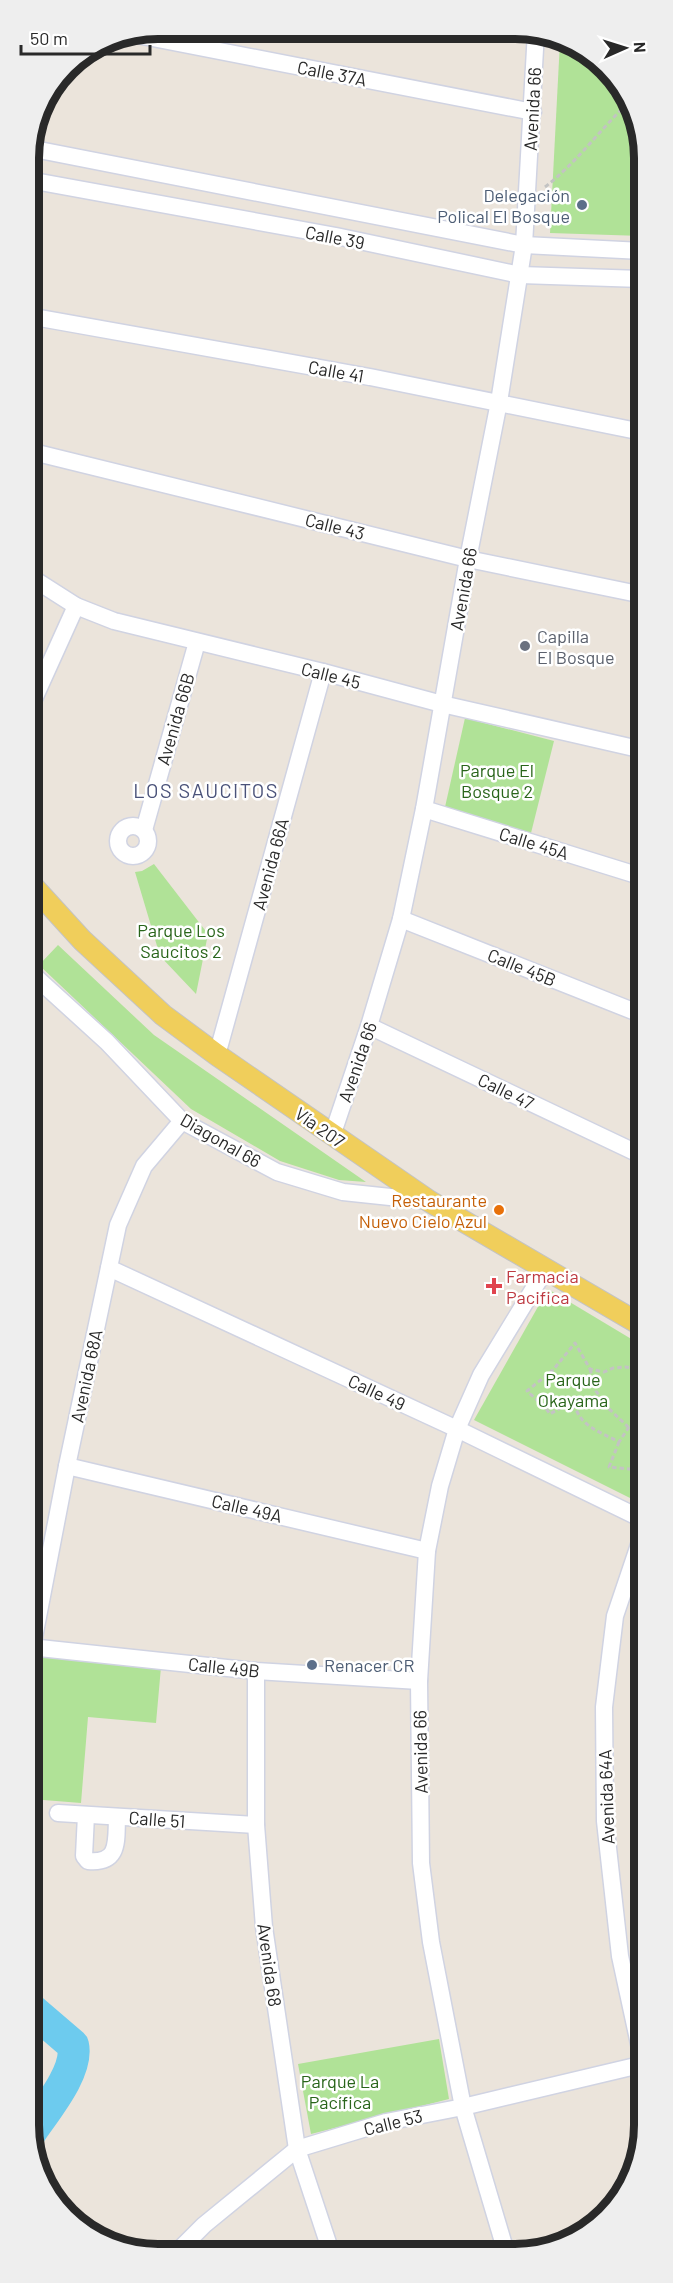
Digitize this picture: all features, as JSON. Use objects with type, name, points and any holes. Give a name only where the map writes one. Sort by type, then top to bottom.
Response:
[{"type":"main road","name":"Vía 207","points":[[39,894],[82,940],[155,1008],[217,1055],[429,1201],[634,1321]]},
{"type":"street","name":"Calle 37A","points":[[158,39],[532,112]]},
{"type":"street","name":"Avenida 66","points":[[332,1136],[369,1026],[401,919],[424,809],[468,559],[499,402],[520,275],[524,245],[536,41]]},
{"type":"street","name":"Calle 39","points":[[39,150],[524,245],[634,251]]},
{"type":"street","name":"Calle 39","points":[[39,182],[336,236],[520,275],[634,279]]},
{"type":"street","name":"Calle 41","points":[[39,318],[499,402],[634,430]]},
{"type":"street","name":"Calle 43","points":[[39,453],[468,559],[634,593]]},
{"type":"street","name":"Calle 45","points":[[39,582],[76,606],[114,621],[323,672],[442,704],[634,748]]},
{"type":"street","points":[[39,688],[76,606]]},
{"type":"street","name":"Avenida 66B","points":[[144,830],[197,642]]},
{"type":"street","name":"Avenida 66A","points":[[217,1055],[323,672]]},
{"type":"street","name":"Calle 45A","points":[[424,809],[634,875]]},
{"type":"street","name":"Calle 45B","points":[[401,919],[634,1011]]},
{"type":"street","name":"Diagonal 66","points":[[39,980],[107,1042],[182,1120],[277,1172],[343,1192],[429,1201]]},
{"type":"street","name":"Calle 47","points":[[369,1026],[634,1152]]},
{"type":"street","name":"Avenida 68A","points":[[39,1608],[118,1226],[144,1166],[182,1120]]},
{"type":"street","name":"Calle 49","points":[[109,1268],[457,1429],[634,1515]]},
{"type":"street","name":"Avenida 66","points":[[504,2244],[463,2107],[431,1942],[421,1863],[419,1681],[427,1551],[440,1486],[457,1429],[481,1375],[545,1270]]},
{"type":"street","name":"Calle 49A","points":[[67,1466],[427,1551]]},
{"type":"street","name":"Avenida 64A","points":[[634,1560],[615,1616],[604,1707],[605,1821],[620,1956],[634,2020]]},
{"type":"street","name":"Calle 49B","points":[[39,1649],[256,1671],[419,1681]]},
{"type":"street","name":"Avenida 68","points":[[256,1671],[256,1826],[264,1927],[297,2149],[328,2244]]},
{"type":"street","name":"Calle 51","points":[[58,1813],[256,1826]]},
{"type":"street","points":[[86,1815],[84,1856],[88,1861],[95,1862],[104,1861],[110,1857],[116,1848],[117,1817]]},
{"type":"street","name":"Calle 53","points":[[185,2244],[204,2225],[297,2149],[386,2122],[463,2107],[634,2067]]},
{"type":"path","points":[[526,200],[567,170],[602,128],[623,108]]},
{"type":"path","points":[[619,1442],[587,1426],[576,1413],[574,1400],[550,1414],[527,1391],[553,1370],[575,1343],[590,1369],[596,1391],[606,1406],[634,1432]]},
{"type":"path","points":[[590,1369],[604,1372],[613,1368],[634,1368]]},
{"type":"path","points":[[629,1427],[619,1442],[609,1467],[634,1468]]},
{"type":"green space","points":[[560,48],[581,59],[595,71],[595,78],[602,78],[622,105],[628,120],[634,158],[634,236],[550,233]]},
{"type":"green space","name":"Parque El Bosque 2","points":[[465,718],[554,741],[529,841],[443,816]]},
{"type":"green space","name":"Parque Los Saucitos 2","points":[[154,864],[208,934],[196,994],[160,956],[135,872]]},
{"type":"green space","points":[[58,945],[154,1035],[366,1182],[339,1180],[280,1161],[191,1109],[39,965]]},
{"type":"green space","name":"Parque Okayama","points":[[548,1289],[634,1341],[634,1500],[474,1420]]},
{"type":"green space","points":[[39,1657],[161,1667],[156,1723],[88,1717],[81,1803],[39,1800]]},
{"type":"green space","name":"Parque La Pacífica","points":[[439,2039],[449,2099],[311,2134],[298,2064]]},
{"type":"waterway","points":[[39,2016],[73,2045],[71,2067],[60,2090],[39,2121]]},
{"type":"place","name":"Delegación Polical El Bosque","points":[[582,205]]},
{"type":"place","name":"Capilla El Bosque","points":[[525,646]]},
{"type":"place","name":"Restaurante Nuevo Cielo Azul","points":[[499,1210]]},
{"type":"place","name":"Farmacia Pacifica","points":[[494,1286]]},
{"type":"place","name":"Renacer CR","points":[[312,1665]]},
{"type":"district","name":"LOS SAUCITOS","points":[[206,790]]}]
